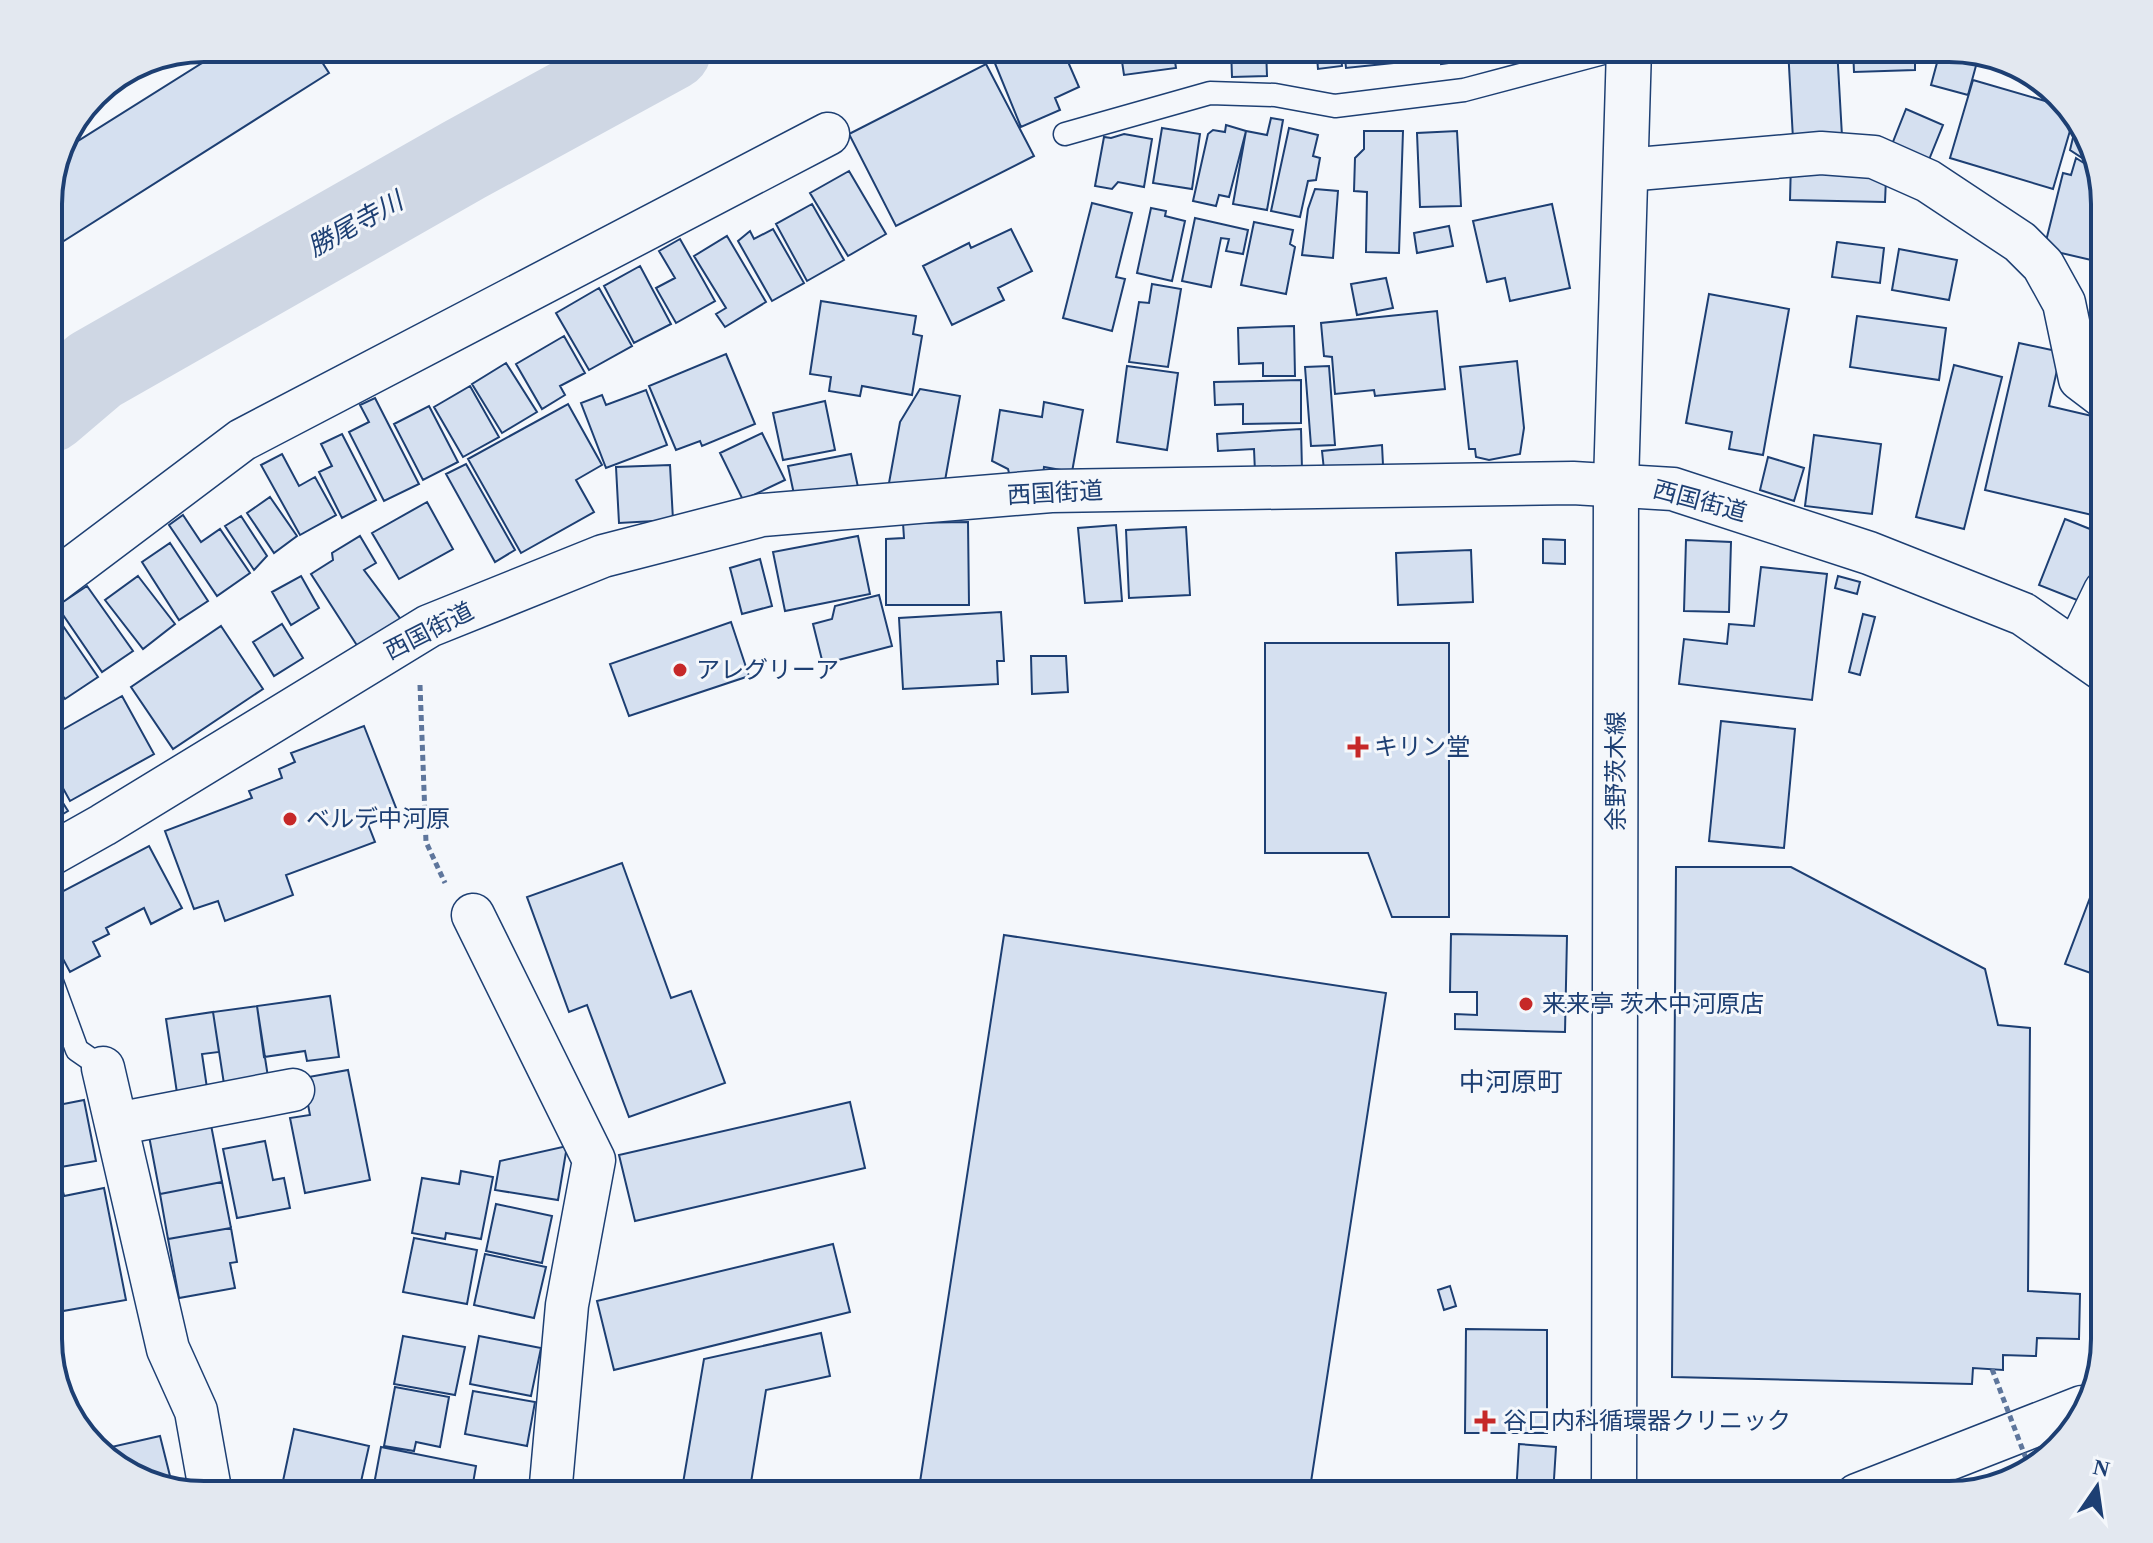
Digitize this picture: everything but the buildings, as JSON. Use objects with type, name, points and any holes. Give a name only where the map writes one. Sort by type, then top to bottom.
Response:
[{"type":"main road","name":"余野茨木線","points":[[1614,1481],[1616,484],[1629,62]]},
{"type":"street","points":[[62,575],[242,440],[828,134]]},
{"type":"street","points":[[1626,170],[1821,153],[1874,157],[1928,181],[2020,242],[2043,265],[2064,303],[2080,379],[2091,387]]},
{"type":"street","name":"西国街道","points":[[62,848],[429,626],[603,556],[762,515],[1051,491],[1616,484],[1673,489],[1869,553],[2023,614],[2090,661]]},
{"type":"street","points":[[473,915],[594,1160],[567,1305],[551,1481]]},
{"type":"street","points":[[103,1068],[168,1349],[196,1411],[208,1481]]},
{"type":"street","points":[[116,1124],[293,1090]]},
{"type":"street","points":[[1893,1481],[2071,1411]]},
{"type":"lane","points":[[1065,134],[1210,93],[1275,95],[1335,106],[1464,90],[1569,62]]},
{"type":"lane","points":[[62,1009],[77,1050],[103,1068]]},
{"type":"path","points":[[418,632],[426,842],[446,885],[473,915]]},
{"type":"path","points":[[1992,1369],[2026,1458]]},
{"type":"waterway","name":"勝尾寺川","points":[[62,398],[95,370],[643,62]]},
{"type":"place","name":"アレグリーア","points":[[680,670]]},
{"type":"place","name":"キリン堂","points":[[1358,747]]},
{"type":"place","name":"ベルデ中河原","points":[[290,819]]},
{"type":"place","name":"来来亭 茨木中河原店","points":[[1526,1004]]},
{"type":"place","name":"谷口内科循環器クリニック","points":[[1485,1421]]},
{"type":"district","name":"中河原町","points":[[1511,1082]]}]
